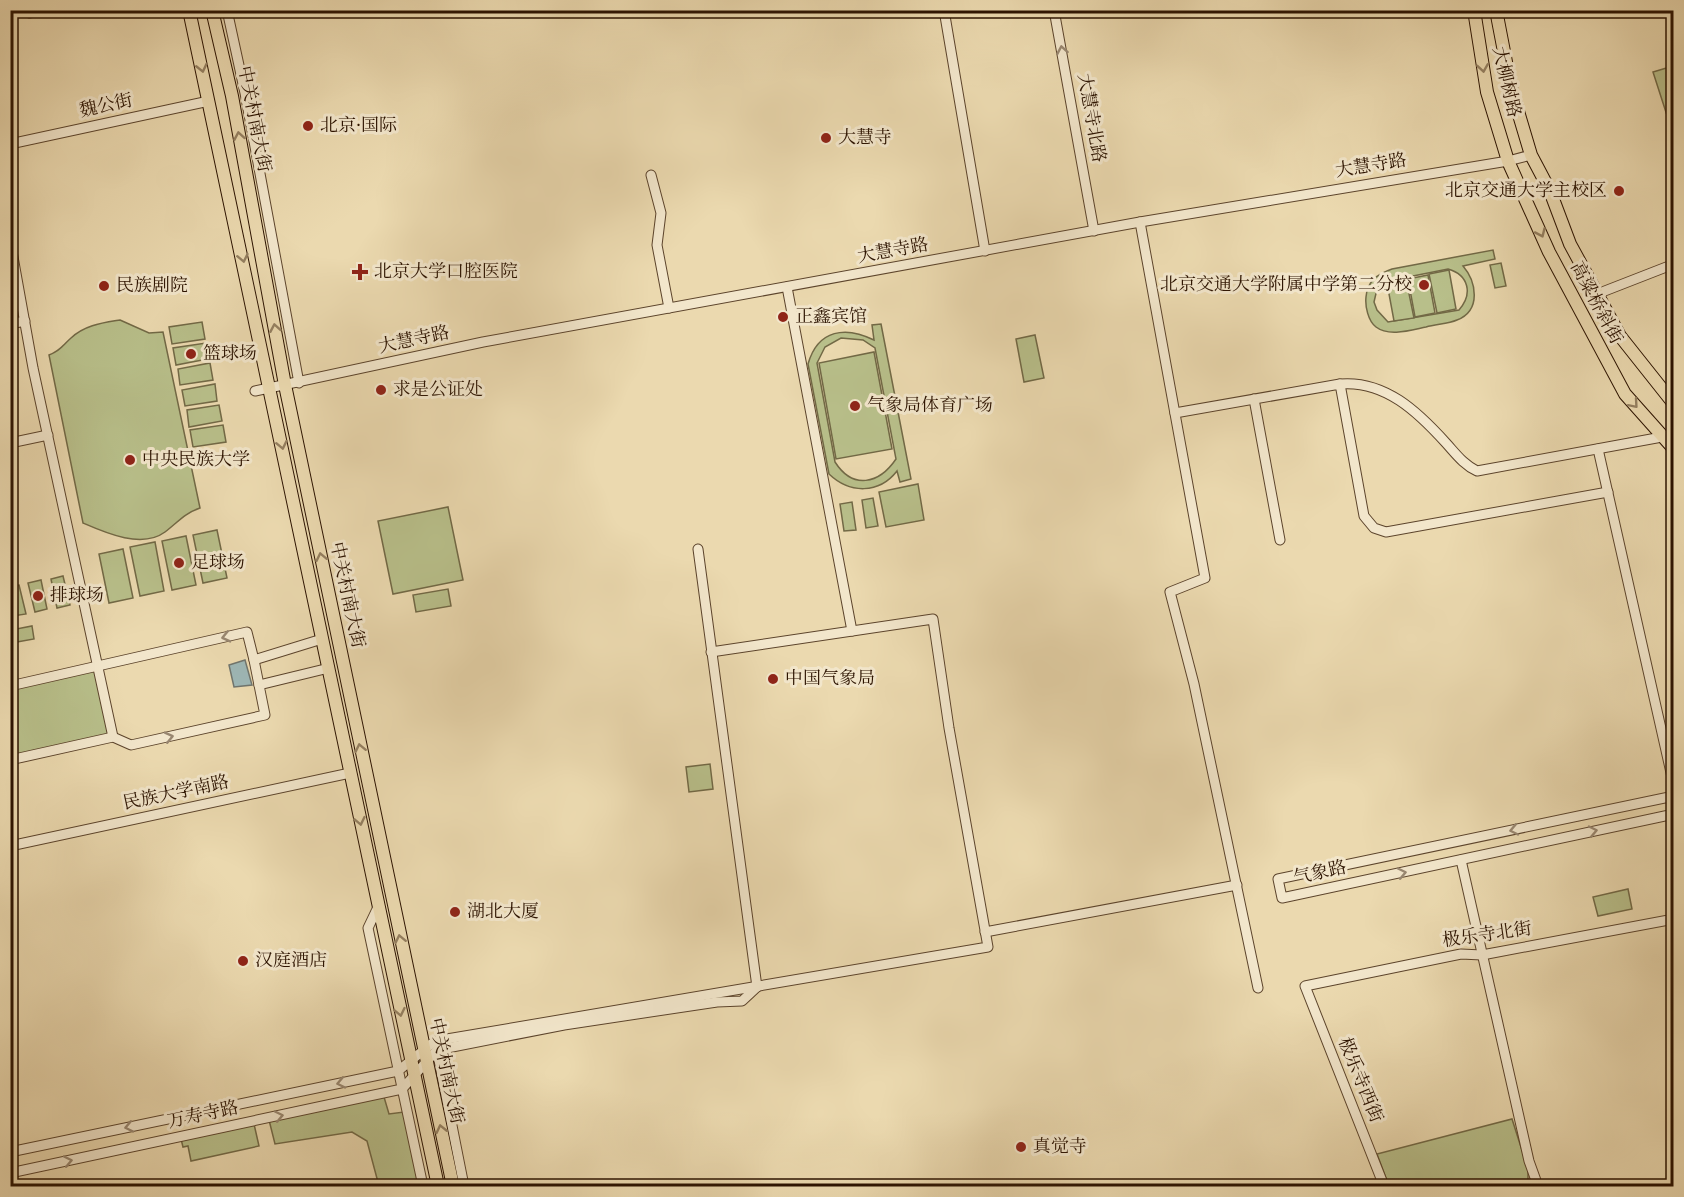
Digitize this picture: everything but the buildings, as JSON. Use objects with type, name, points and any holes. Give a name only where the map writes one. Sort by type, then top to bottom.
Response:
[{"type":"main road","name":"中关村南大街","points":[[189,10],[438,1186]]},
{"type":"main road","name":"中关村南大街","points":[[212,10],[232,96],[285,385],[453,1186]]},
{"type":"main road","name":"大柳树路","points":[[1474,10],[1487,92],[1508,161]]},
{"type":"main road","name":"大柳树路","points":[[1496,10],[1511,88],[1531,155]]},
{"type":"main road","name":"高粱桥斜街","points":[[1531,155],[1550,191],[1570,244],[1620,336],[1674,404]]},
{"type":"main road","name":"高粱桥斜街","points":[[1508,161],[1584,321],[1625,394],[1674,449]]},
{"type":"street","points":[[28,12],[45,10]]},
{"type":"street","name":"中关村南大街","points":[[226,10],[245,93],[298,383]]},
{"type":"street","points":[[944,10],[985,251]]},
{"type":"street","name":"大慧寺北路","points":[[1054,10],[1094,231]]},
{"type":"street","name":"魏公街","points":[[10,144],[209,101]]},
{"type":"street","name":"大慧寺路","points":[[255,391],[416,355],[669,308],[1140,222],[1508,161],[1531,155]]},
{"type":"street","points":[[651,175],[661,213],[657,245],[669,308]]},
{"type":"street","points":[[1140,222],[1205,578],[1170,592],[1194,684],[1258,988]]},
{"type":"street","points":[[10,240],[48,435],[113,737]]},
{"type":"street","points":[[1597,294],[1674,264]]},
{"type":"street","points":[[787,287],[852,631]]},
{"type":"street","points":[[10,324],[25,321]]},
{"type":"street","points":[[1175,412],[1340,384],[1359,383],[1407,404],[1465,464],[1477,471],[1662,437]]},
{"type":"street","points":[[1340,384],[1364,516],[1374,528],[1386,532],[1608,492]]},
{"type":"street","points":[[1254,399],[1280,540]]},
{"type":"street","points":[[10,443],[48,435]]},
{"type":"street","points":[[1598,449],[1674,786]]},
{"type":"street","points":[[698,549],[757,987]]},
{"type":"street","points":[[398,1071],[436,1046],[988,947],[949,728],[933,620],[711,652]]},
{"type":"street","points":[[10,686],[247,632],[266,715],[131,745],[113,737],[10,760]]},
{"type":"street","points":[[254,660],[322,639]]},
{"type":"street","points":[[260,685],[328,668]]},
{"type":"street","name":"民族大学南路","points":[[10,846],[350,772]]},
{"type":"street","name":"气象路","points":[[1674,796],[1278,879],[1282,898],[1674,814]]},
{"type":"street","points":[[1370,860],[1373,879]]},
{"type":"street","points":[[1461,860],[1529,1161],[1538,1186]]},
{"type":"street","points":[[985,932],[1237,885]]},
{"type":"street","name":"中关村南大街","points":[[378,907],[368,927],[423,1186]]},
{"type":"street","name":"极乐寺北街","points":[[1305,986],[1461,954],[1482,955],[1674,919]]},
{"type":"street","name":"极乐寺西街","points":[[1305,986],[1384,1186]]},
{"type":"street","name":"中关村南大街","points":[[436,1046],[464,1186]]},
{"type":"street","points":[[402,1089],[424,1056]]},
{"type":"street","name":"万寿寺路","points":[[10,1152],[398,1071]]},
{"type":"street","name":"万寿寺路","points":[[10,1173],[402,1089]]},
{"type":"green space","points":[[1674,66],[1673,134],[1653,72]]},
{"type":"green space","points":[[1493,250],[1495,259],[1463,266],[1471,279],[1474,295],[1470,309],[1465,315],[1450,322],[1400,332],[1387,332],[1376,327],[1369,317],[1366,305],[1367,291],[1371,282],[1382,273],[1392,269]],"holes":[[[1448,269],[1461,276],[1467,286],[1466,298],[1459,310],[1388,322],[1377,310],[1374,302],[1377,289],[1383,282]]]},
{"type":"green space","points":[[1501,263],[1506,286],[1495,288],[1490,265]]},
{"type":"green space","points":[[1449,270],[1456,309],[1437,313],[1429,274]]},
{"type":"green space","points":[[1428,275],[1435,313],[1415,317],[1408,279]]},
{"type":"green space","points":[[1406,279],[1414,318],[1394,321],[1387,283]]},
{"type":"green space","points":[[120,320],[149,333],[163,332],[200,508],[186,515],[165,532],[146,539],[124,538],[83,523],[49,355],[82,330]]},
{"type":"green space","name":"篮球场","points":[[202,322],[205,339],[172,344],[169,327]]},
{"type":"green space","points":[[881,324],[911,479],[900,482],[897,471],[882,484],[864,489],[846,485],[829,474],[808,364],[819,344],[826,337],[834,334],[853,333],[874,340],[872,325]],"holes":[[[841,338],[863,340],[875,348],[896,459],[882,474],[874,478],[858,480],[842,471],[835,462],[817,363],[825,347]]]},
{"type":"green space","points":[[1035,335],[1044,378],[1024,382],[1016,339]]},
{"type":"green space","name":"篮球场","points":[[206,343],[208,359],[176,365],[173,348]]},
{"type":"green space","name":"气象局体育广场","points":[[874,352],[892,449],[836,459],[819,363]]},
{"type":"green space","name":"篮球场","points":[[210,363],[213,380],[180,385],[178,369]]},
{"type":"green space","name":"篮球场","points":[[215,384],[217,401],[185,406],[182,390]]},
{"type":"green space","name":"篮球场","points":[[219,405],[222,421],[189,427],[187,410]]},
{"type":"green space","points":[[223,425],[226,442],[193,447],[190,430]]},
{"type":"green space","points":[[918,484],[924,520],[886,527],[879,492]]},
{"type":"green space","points":[[873,498],[878,526],[866,528],[862,500]]},
{"type":"green space","points":[[852,502],[856,530],[844,531],[840,504]]},
{"type":"green space","points":[[448,507],[463,580],[393,594],[378,521]]},
{"type":"green space","name":"足球场","points":[[217,530],[227,578],[203,583],[193,535]]},
{"type":"green space","name":"足球场","points":[[186,536],[196,585],[172,590],[162,541]]},
{"type":"green space","name":"足球场","points":[[155,542],[164,591],[140,596],[130,547]]},
{"type":"green space","points":[[123,549],[133,598],[109,603],[99,554]]},
{"type":"green space","name":"排球场","points":[[63,576],[70,605],[57,608],[51,579]]},
{"type":"green space","name":"排球场","points":[[41,580],[47,609],[35,612],[28,583]]},
{"type":"green space","name":"排球场","points":[[19,585],[26,614],[13,616],[11,586]]},
{"type":"green space","points":[[448,589],[451,606],[416,612],[413,595]]},
{"type":"green space","name":"排球场","points":[[32,626],[34,639],[11,643],[11,630]]},
{"type":"green space","points":[[97,666],[113,737],[11,759],[10,685]]},
{"type":"green space","points":[[710,764],[713,789],[689,792],[686,767]]},
{"type":"green space","points":[[1628,889],[1632,909],[1598,916],[1593,897]]},
{"type":"green space","points":[[384,1097],[389,1114],[404,1112],[419,1182],[414,1186],[379,1186],[367,1141],[352,1132],[275,1144],[269,1120]]},
{"type":"green space","points":[[1512,1119],[1528,1169],[1528,1186],[1389,1186],[1377,1154]]},
{"type":"green space","points":[[254,1124],[259,1146],[191,1161],[188,1146],[183,1147],[181,1139]]},
{"type":"water","points":[[245,660],[252,685],[234,687],[229,665]]},
{"type":"place","name":"北京·国际","points":[[308,126]]},
{"type":"place","name":"大慧寺","points":[[826,138]]},
{"type":"place","name":"北京交通大学主校区","points":[[1619,191]]},
{"type":"place","name":"北京大学口腔医院","points":[[360,272]]},
{"type":"place","name":"北京交通大学附属中学第二分校","points":[[1424,285]]},
{"type":"place","name":"民族剧院","points":[[104,286]]},
{"type":"place","name":"正鑫宾馆","points":[[783,317]]},
{"type":"place","name":"篮球场","points":[[191,354]]},
{"type":"place","name":"求是公证处","points":[[381,390]]},
{"type":"place","name":"气象局体育广场","points":[[855,406]]},
{"type":"place","name":"中央民族大学","points":[[130,460]]},
{"type":"place","name":"足球场","points":[[179,563]]},
{"type":"place","name":"排球场","points":[[38,596]]},
{"type":"place","name":"中国气象局","points":[[773,679]]},
{"type":"place","name":"湖北大厦","points":[[455,912]]},
{"type":"place","name":"汉庭酒店","points":[[243,961]]},
{"type":"place","name":"真觉寺","points":[[1021,1147]]}]
